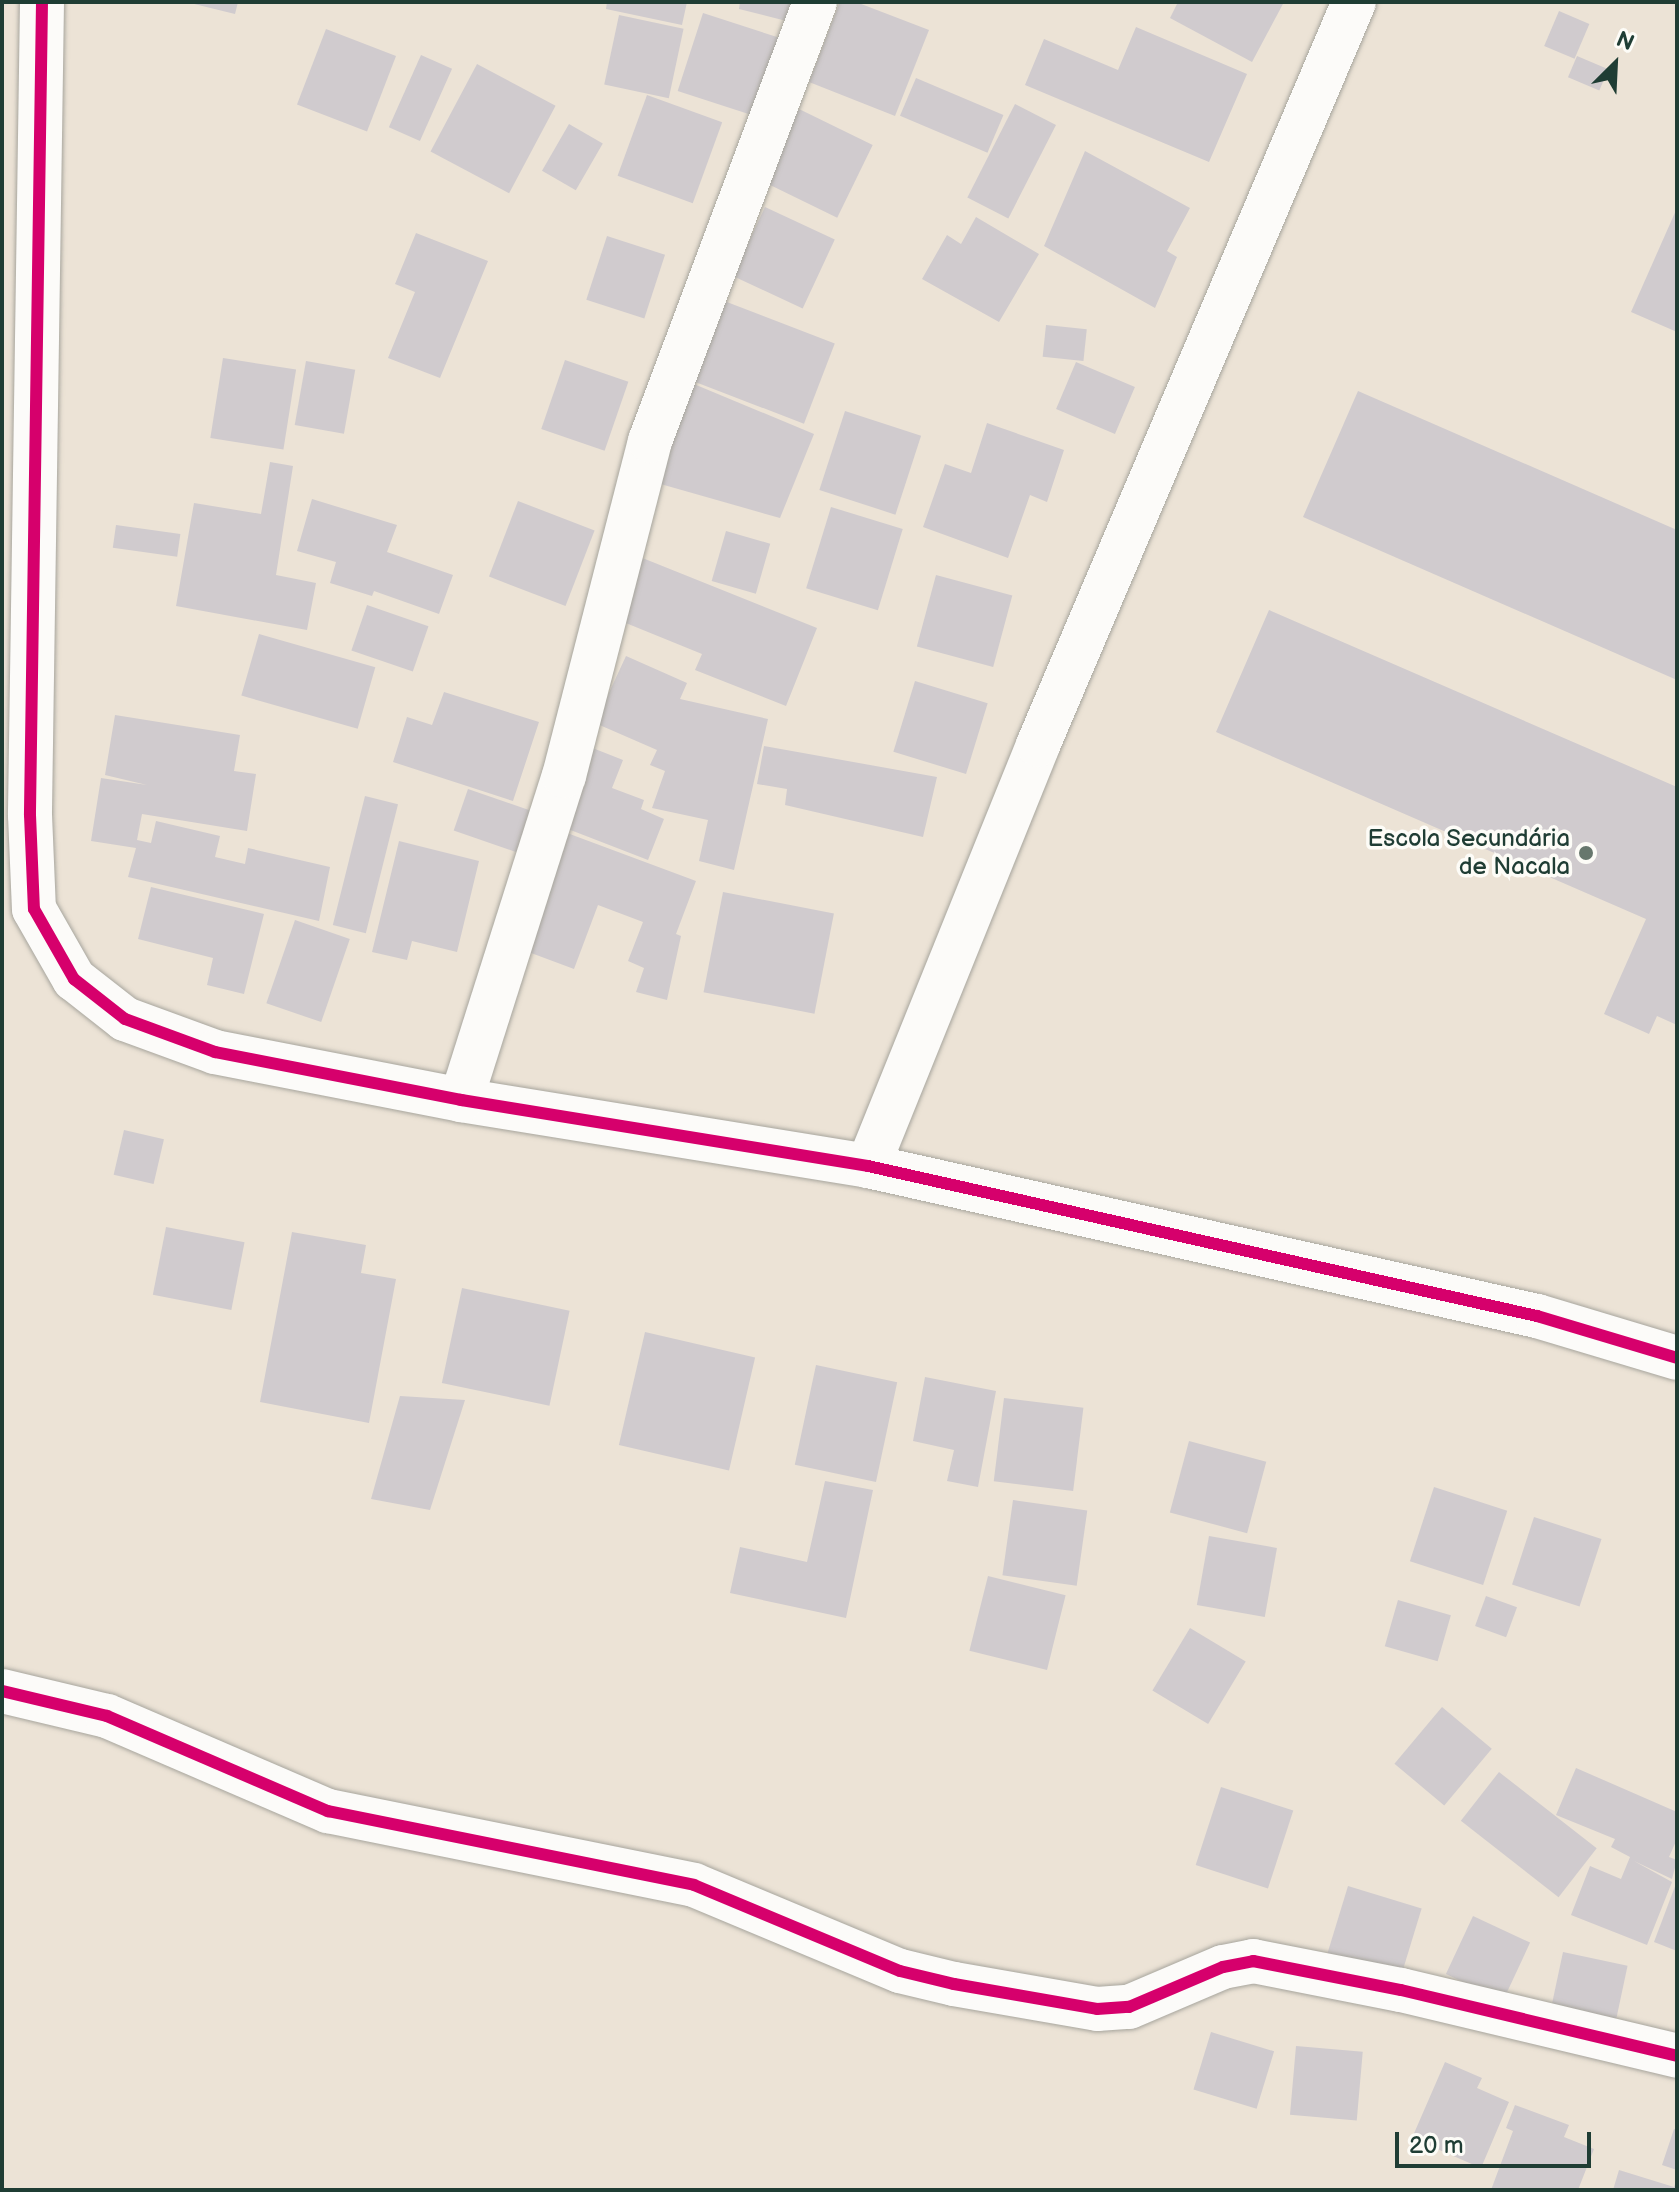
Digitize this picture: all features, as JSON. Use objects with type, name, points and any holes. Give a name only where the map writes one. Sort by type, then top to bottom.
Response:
[{"type":"street","points":[[42,2],[30,815],[34,909],[74,979],[125,1019],[215,1052],[461,1100],[868,1166],[1537,1316],[1677,1358]]},
{"type":"street","points":[[461,1100],[564,776],[650,441],[815,2]]},
{"type":"street","points":[[868,1166],[1038,745],[1354,2]]},
{"type":"street","points":[[2,1691],[107,1716],[328,1811],[665,1877],[900,1971],[954,1984],[1097,2009],[1129,2007],[1223,1967],[1253,1961],[1401,1990],[1677,2056]]},
{"type":"building","points":[[186,2],[238,2],[235,14]]},
{"type":"building","points":[[607,2],[687,2],[682,25],[606,9]]},
{"type":"building","points":[[740,2],[807,2],[802,25],[739,9]]},
{"type":"building","points":[[840,2],[856,2],[929,30],[895,116],[809,82]]},
{"type":"building","points":[[1178,2],[1284,2],[1252,62],[1170,18]]},
{"type":"building","points":[[1559,11],[1589,24],[1575,59],[1544,46]]},
{"type":"building","points":[[703,13],[780,38],[755,116],[678,91]]},
{"type":"building","points":[[619,15],[684,29],[669,98],[604,84]]},
{"type":"building","points":[[1136,27],[1247,74],[1209,162],[1025,85],[1044,39],[1118,70]]},
{"type":"building","points":[[326,29],[396,56],[367,131],[297,105]]},
{"type":"building","points":[[421,55],[452,69],[420,141],[389,127]]},
{"type":"building","points":[[1577,56],[1608,69],[1599,90],[1568,77]]},
{"type":"building","points":[[477,64],[556,106],[509,193],[431,151]]},
{"type":"building","points":[[916,78],[1003,115],[987,153],[900,116]]},
{"type":"building","points":[[647,95],[722,122],[693,203],[618,176]]},
{"type":"building","points":[[1015,104],[1056,125],[1008,218],[967,198]]},
{"type":"building","points":[[799,109],[873,145],[837,218],[763,182]]},
{"type":"building","points":[[569,124],[603,144],[576,190],[542,171]]},
{"type":"building","points":[[1085,151],[1190,208],[1167,251],[1177,257],[1155,308],[1044,246]]},
{"type":"building","points":[[765,207],[835,240],[803,308],[733,276]]},
{"type":"building","points":[[1677,208],[1677,332],[1631,312]]},
{"type":"building","points":[[976,217],[1039,254],[999,322],[922,279],[947,235],[961,244]]},
{"type":"building","points":[[416,233],[488,261],[440,378],[388,358],[415,292],[395,284]]},
{"type":"building","points":[[607,236],[665,255],[644,319],[586,300]]},
{"type":"building","points":[[719,299],[835,343],[804,424],[688,379]]},
{"type":"building","points":[[1046,325],[1087,329],[1083,361],[1043,357]]},
{"type":"building","points":[[223,358],[296,370],[283,450],[210,438]]},
{"type":"building","points":[[565,360],[628,382],[605,451],[541,429]]},
{"type":"building","points":[[306,361],[355,370],[344,434],[295,425]]},
{"type":"building","points":[[1076,362],[1135,387],[1115,434],[1056,409]]},
{"type":"building","points":[[689,382],[814,434],[780,518],[650,481]]},
{"type":"building","points":[[1358,391],[1677,530],[1677,680],[1303,517]]},
{"type":"building","points":[[845,411],[921,436],[895,515],[819,490]]},
{"type":"building","points":[[987,423],[1064,450],[1047,502],[1030,495],[1008,558],[923,527],[945,464],[971,473]]},
{"type":"building","points":[[270,462],[293,466],[276,575],[316,583],[307,630],[176,606],[194,503],[261,514]]},
{"type":"building","points":[[312,499],[397,525],[387,552],[453,575],[439,614],[374,591],[372,596],[330,583],[336,562],[297,551]]},
{"type":"building","points":[[518,501],[595,530],[566,606],[489,577]]},
{"type":"building","points":[[831,507],[903,529],[878,610],[806,588]]},
{"type":"building","points":[[116,525],[180,534],[177,557],[113,548]]},
{"type":"building","points":[[726,531],[770,544],[756,594],[712,581]]},
{"type":"building","points":[[640,557],[817,628],[786,706],[695,670],[702,654],[616,619]]},
{"type":"building","points":[[936,575],[1012,595],[993,667],[917,646]]},
{"type":"building","points":[[367,605],[428,626],[413,672],[351,650]]},
{"type":"building","name":"Escola Secundária de Nacala","points":[[1269,610],[1677,787],[1677,1025],[1657,1016],[1649,1034],[1604,1014],[1646,919],[1216,732]]},
{"type":"building","points":[[259,634],[375,667],[358,729],[241,696]]},
{"type":"building","points":[[626,656],[687,683],[680,699],[768,719],[734,870],[699,861],[708,820],[652,808],[665,771],[650,765],[657,750],[595,723]]},
{"type":"building","points":[[915,681],[988,703],[966,774],[893,752]]},
{"type":"building","points":[[444,692],[539,722],[513,801],[393,762],[407,717],[432,725]]},
{"type":"building","points":[[115,715],[240,735],[234,771],[256,774],[247,831],[142,814],[137,840],[151,843],[156,821],[220,836],[215,857],[245,864],[248,848],[330,867],[319,921],[128,877],[136,848],[91,841],[101,778],[147,785],[105,775]]},
{"type":"building","points":[[585,745],[623,760],[612,788],[644,800],[641,809],[664,819],[648,860],[555,824]]},
{"type":"building","points":[[764,746],[937,777],[923,837],[785,805],[787,789],[757,784]]},
{"type":"building","points":[[468,789],[533,811],[519,853],[454,831]]},
{"type":"building","points":[[365,796],[398,804],[366,933],[333,925]]},
{"type":"building","points":[[559,830],[696,881],[676,934],[681,936],[667,1000],[636,992],[644,968],[628,961],[643,922],[598,905],[574,969],[515,947]]},
{"type":"building","points":[[399,841],[479,861],[457,952],[412,941],[407,960],[372,952]]},
{"type":"building","points":[[151,887],[264,914],[244,994],[207,985],[213,958],[138,939]]},
{"type":"building","points":[[723,892],[834,914],[814,1014],[704,992]]},
{"type":"building","points":[[295,920],[350,939],[321,1022],[266,1003]]},
{"type":"building","points":[[124,1130],[164,1139],[154,1184],[114,1175]]},
{"type":"building","points":[[166,1227],[245,1242],[231,1310],[153,1295]]},
{"type":"building","points":[[292,1232],[366,1245],[361,1273],[396,1279],[369,1423],[260,1402]]},
{"type":"building","points":[[462,1288],[570,1311],[549,1406],[442,1383]]},
{"type":"building","points":[[645,1332],[755,1357],[729,1470],[619,1445]]},
{"type":"building","points":[[816,1365],[897,1382],[876,1482],[795,1465]]},
{"type":"building","points":[[925,1377],[996,1391],[978,1487],[947,1481],[954,1450],[913,1441]]},
{"type":"building","points":[[400,1396],[465,1400],[430,1510],[371,1499]]},
{"type":"building","points":[[1004,1398],[1083,1408],[1073,1491],[994,1481]]},
{"type":"building","points":[[1189,1441],[1266,1462],[1247,1533],[1170,1512]]},
{"type":"building","points":[[825,1481],[873,1490],[846,1618],[730,1593],[740,1547],[807,1562]]},
{"type":"building","points":[[1434,1487],[1507,1511],[1483,1585],[1410,1561]]},
{"type":"building","points":[[1013,1500],[1087,1510],[1077,1586],[1002,1575]]},
{"type":"building","points":[[1534,1517],[1602,1539],[1580,1606],[1512,1585]]},
{"type":"building","points":[[1209,1536],[1277,1548],[1265,1617],[1197,1605]]},
{"type":"building","points":[[988,1576],[1066,1595],[1047,1670],[969,1651]]},
{"type":"building","points":[[1486,1596],[1517,1607],[1506,1637],[1475,1626]]},
{"type":"building","points":[[1398,1600],[1451,1615],[1438,1661],[1385,1646]]},
{"type":"building","points":[[1190,1628],[1246,1661],[1208,1724],[1152,1691]]},
{"type":"building","points":[[1442,1707],[1492,1749],[1444,1805],[1394,1764]]},
{"type":"building","points":[[1576,1768],[1677,1812],[1677,1839],[1669,1857],[1677,1860],[1672,1879],[1634,1861],[1672,1882],[1647,1945],[1571,1915],[1590,1866],[1621,1879],[1630,1857],[1611,1847],[1615,1839],[1556,1815]]},
{"type":"building","points":[[1499,1772],[1597,1848],[1559,1897],[1461,1821]]},
{"type":"building","points":[[1221,1787],[1293,1810],[1268,1888],[1196,1865]]},
{"type":"building","points":[[1677,1881],[1677,1951],[1654,1942]]},
{"type":"building","points":[[1348,1886],[1422,1909],[1399,1982],[1325,1960]]},
{"type":"building","points":[[1473,1916],[1530,1943],[1503,2001],[1446,1974]]},
{"type":"building","points":[[1563,1952],[1628,1966],[1613,2035],[1548,2021]]},
{"type":"building","points":[[1211,2032],[1274,2051],[1257,2109],[1193,2089]]},
{"type":"building","points":[[1296,2046],[1363,2052],[1357,2121],[1290,2115]]},
{"type":"building","points":[[1445,2062],[1482,2078],[1477,2088],[1509,2102],[1481,2168],[1412,2138]]},
{"type":"building","points":[[1515,2105],[1569,2125],[1564,2137],[1594,2149],[1578,2190],[1491,2190],[1513,2131],[1506,2128]]},
{"type":"building","points":[[1674,2129],[1677,2130],[1677,2170],[1662,2165]]},
{"type":"building","points":[[1619,2170],[1674,2187],[1677,2178],[1677,2190],[1613,2190]]},
{"type":"cycle path","points":[[42,2],[30,815],[34,909],[74,979],[125,1019],[215,1052],[461,1100],[868,1166],[1537,1316],[1677,1358]]},
{"type":"cycle path","points":[[2,1691],[107,1716],[328,1811],[694,1885],[900,1971],[954,1984],[1097,2009],[1129,2007],[1223,1967],[1253,1961],[1401,1990],[1677,2056]]},
{"type":"place","name":"Escola Secundária de Nacala","points":[[1586,853]]}]
